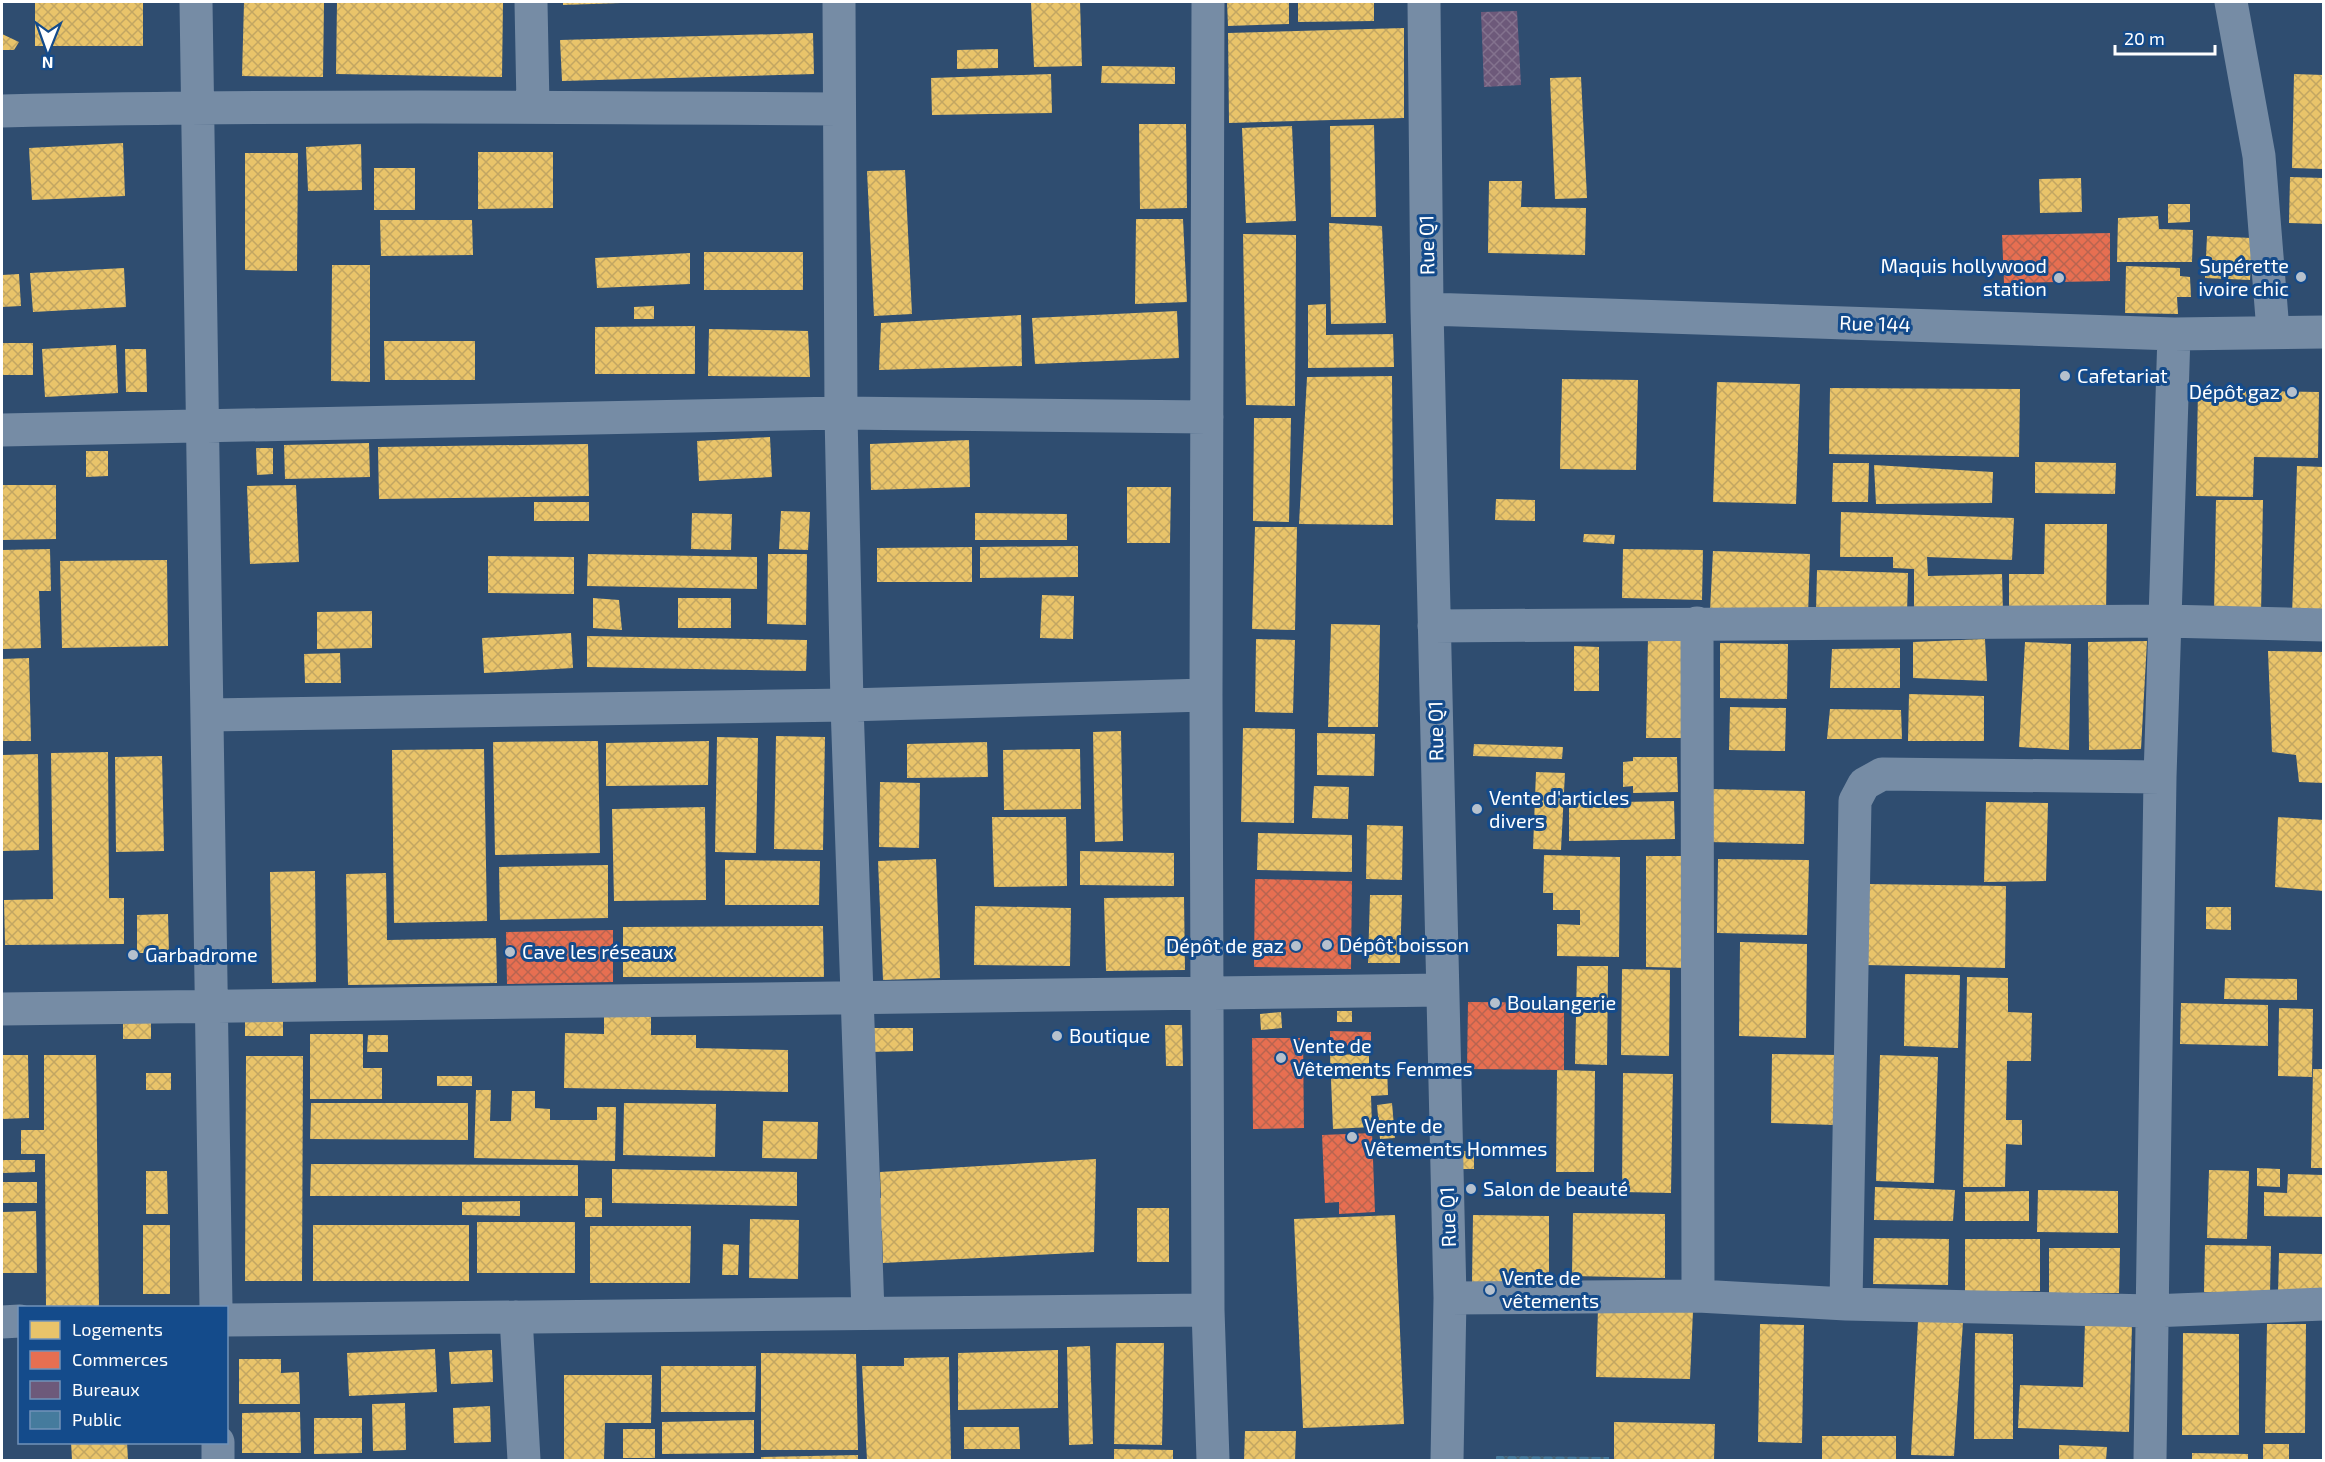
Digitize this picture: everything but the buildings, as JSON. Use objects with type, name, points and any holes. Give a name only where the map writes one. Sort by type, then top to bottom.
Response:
[{"type":"street","points":[[196,2],[216,1306]]},
{"type":"street","points":[[531,2],[533,106]]},
{"type":"street","points":[[838,2],[841,413],[847,705],[868,1313]]},
{"type":"street","points":[[1208,2],[1206,696],[1208,1310],[1213,1461]]},
{"type":"street","name":"Rue Q1","points":[[1424,2],[1427,309],[1450,1298],[1447,1461]]},
{"type":"street","points":[[2231,2],[2259,156],[2273,331]]},
{"type":"street","points":[[2,111],[197,106],[839,109]]},
{"type":"street","name":"Rue 144","points":[[1427,309],[2174,334],[2324,332]]},
{"type":"street","points":[[2151,1461],[2151,1311],[2160,777],[2174,334]]},
{"type":"street","points":[[2,430],[841,413],[1207,417]]},
{"type":"street","points":[[1434,626],[2165,621],[2324,625]]},
{"type":"street","points":[[1697,623],[1698,1296]]},
{"type":"street","points":[[207,715],[847,705],[1206,696]]},
{"type":"street","points":[[1846,1304],[1855,801],[1863,784],[1882,774],[2160,777]]},
{"type":"street","points":[[2,1009],[1442,990]]},
{"type":"street","points":[[1450,1298],[1698,1296],[1846,1304],[2151,1311],[2324,1304]]},
{"type":"street","points":[[228,1320],[1208,1310]]},
{"type":"street","points":[[516,1317],[524,1461]]},
{"type":"street","points":[[2,1322],[18,1321]]},
{"type":"street","points":[[218,1444],[218,1461]]},
{"type":"place","name":"Supérette ivoire chic","points":[[2301,277]]},
{"type":"place","name":"Maquis hollywood station","points":[[2059,278]]},
{"type":"place","name":"Cafetariat","points":[[2065,376]]},
{"type":"place","name":"Dépôt gaz","points":[[2292,392]]},
{"type":"place","name":"Vente d'articles divers","points":[[1477,809]]},
{"type":"place","name":"Dépôt boisson","points":[[1327,945]]},
{"type":"place","name":"Dépôt de gaz","points":[[1296,946]]},
{"type":"place","name":"Cave les réseaux","points":[[510,952]]},
{"type":"place","name":"Garbadrome","points":[[133,955]]},
{"type":"place","name":"Boulangerie","points":[[1495,1003]]},
{"type":"place","name":"Boutique","points":[[1057,1036]]},
{"type":"place","name":"Vente de Vêtements Femmes","points":[[1281,1058]]},
{"type":"place","name":"Vente de Vêtements Hommes","points":[[1352,1137]]},
{"type":"place","name":"Salon de beauté","points":[[1471,1189]]},
{"type":"place","name":"Vente de vêtements","points":[[1490,1290]]}]
